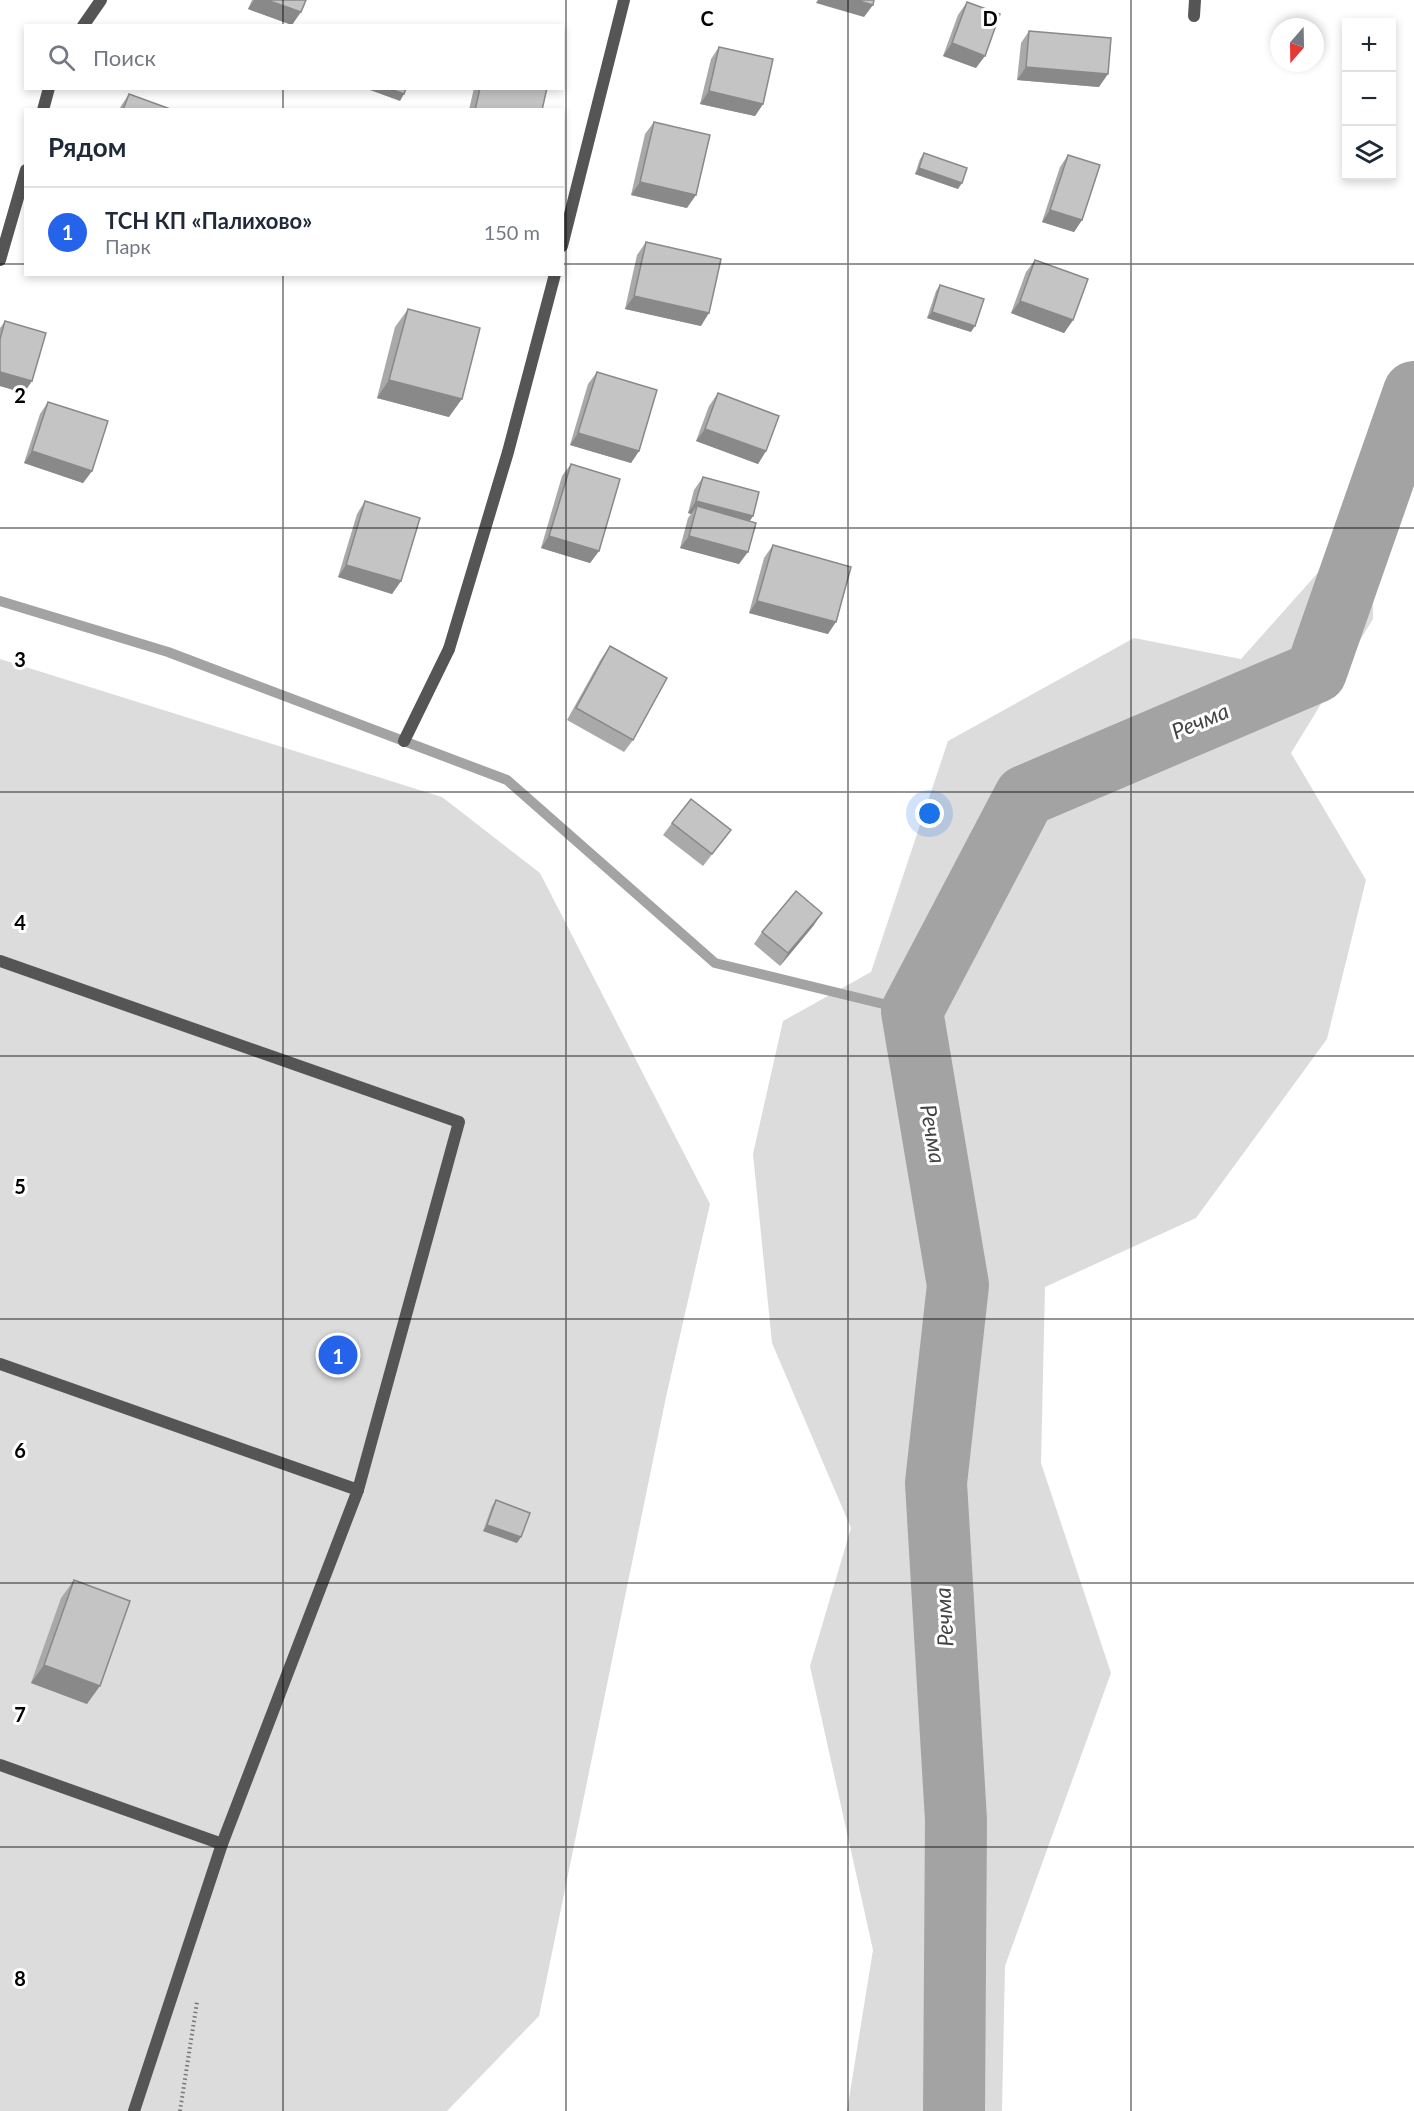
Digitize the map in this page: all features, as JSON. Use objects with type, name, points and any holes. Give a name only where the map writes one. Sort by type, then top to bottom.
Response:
[{"type":"street","points":[[83,24],[101,0]]},
{"type":"street","points":[[564,238],[624,0]]},
{"type":"street","points":[[1194,16],[1195,0]]},
{"type":"street","points":[[44,108],[48,90]]},
{"type":"street","points":[[0,260],[24,177]]},
{"type":"street","points":[[404,741],[449,649],[508,452],[554,276]]},
{"type":"street","points":[[0,961],[459,1122],[358,1490],[222,1844],[134,2111]]},
{"type":"street","points":[[0,1364],[358,1490]]},
{"type":"street","points":[[0,1765],[222,1844]]},
{"type":"shaded area","points":[[1372,512],[1373,619],[1291,753],[1366,880],[1327,1039],[1196,1218],[1045,1287],[1041,1463],[1111,1673],[1005,1966],[1002,2111],[847,2111],[873,1950],[810,1666],[851,1528],[772,1343],[753,1154],[783,1021],[871,972],[948,741],[1134,638],[1241,659]]},
{"type":"shaded area","points":[[0,659],[442,797],[540,873],[710,1204],[666,1397],[539,2016],[447,2111],[0,2111]]},
{"type":"building","points":[[267,0],[306,0],[301,12]]},
{"type":"building","points":[[856,0],[874,0],[873,5]]},
{"type":"building","points":[[967,2],[1000,14],[985,56],[952,43]]},
{"type":"building","points":[[1029,31],[1111,38],[1108,74],[1026,67]]},
{"type":"building","points":[[719,47],[773,59],[763,104],[709,91]]},
{"type":"building","points":[[393,90],[405,90],[404,94]]},
{"type":"building","points":[[480,90],[547,90],[542,108],[475,108]]},
{"type":"building","points":[[129,94],[168,108],[124,108]]},
{"type":"building","points":[[654,122],[710,135],[696,195],[640,182]]},
{"type":"building","points":[[924,153],[967,168],[962,183],[919,168]]},
{"type":"building","points":[[1068,155],[1100,165],[1082,220],[1050,210]]},
{"type":"building","points":[[646,242],[721,259],[709,313],[634,296]]},
{"type":"building","points":[[1035,260],[1088,279],[1073,320],[1020,301]]},
{"type":"building","points":[[940,285],[984,299],[975,326],[932,312]]},
{"type":"building","points":[[408,309],[480,328],[462,399],[389,380]]},
{"type":"building","points":[[5,321],[46,333],[32,381],[0,372],[0,339]]},
{"type":"building","points":[[597,372],[657,390],[639,451],[578,433]]},
{"type":"building","points":[[718,393],[779,416],[766,451],[705,429]]},
{"type":"building","points":[[48,402],[108,421],[92,471],[32,451]]},
{"type":"building","points":[[571,464],[620,479],[599,551],[549,536]]},
{"type":"building","points":[[703,477],[759,492],[753,516],[696,501]]},
{"type":"building","points":[[365,501],[420,518],[401,581],[346,565]]},
{"type":"building","points":[[697,506],[756,523],[748,552],[689,536]]},
{"type":"building","points":[[773,545],[851,567],[836,622],[757,601]]},
{"type":"building","points":[[610,646],[667,678],[633,740],[576,708]]},
{"type":"building","points":[[691,799],[731,830],[712,854],[672,823]]},
{"type":"building","points":[[796,891],[822,913],[788,953],[762,932]]},
{"type":"building","points":[[496,1500],[530,1513],[521,1537],[487,1525]]},
{"type":"building","points":[[74,1580],[130,1601],[100,1686],[44,1665]]},
{"type":"waterway","name":"Речма","points":[[954,2111],[956,1820],[936,1483],[958,1285],[912,1011],[1025,796],[1316,672],[1414,392]]},
{"type":"waterway","points":[[0,601],[168,652],[507,780],[715,963],[912,1011]]},
{"type":"place","name":"ТСН КП «Палихово»","points":[[338,1355]]}]
